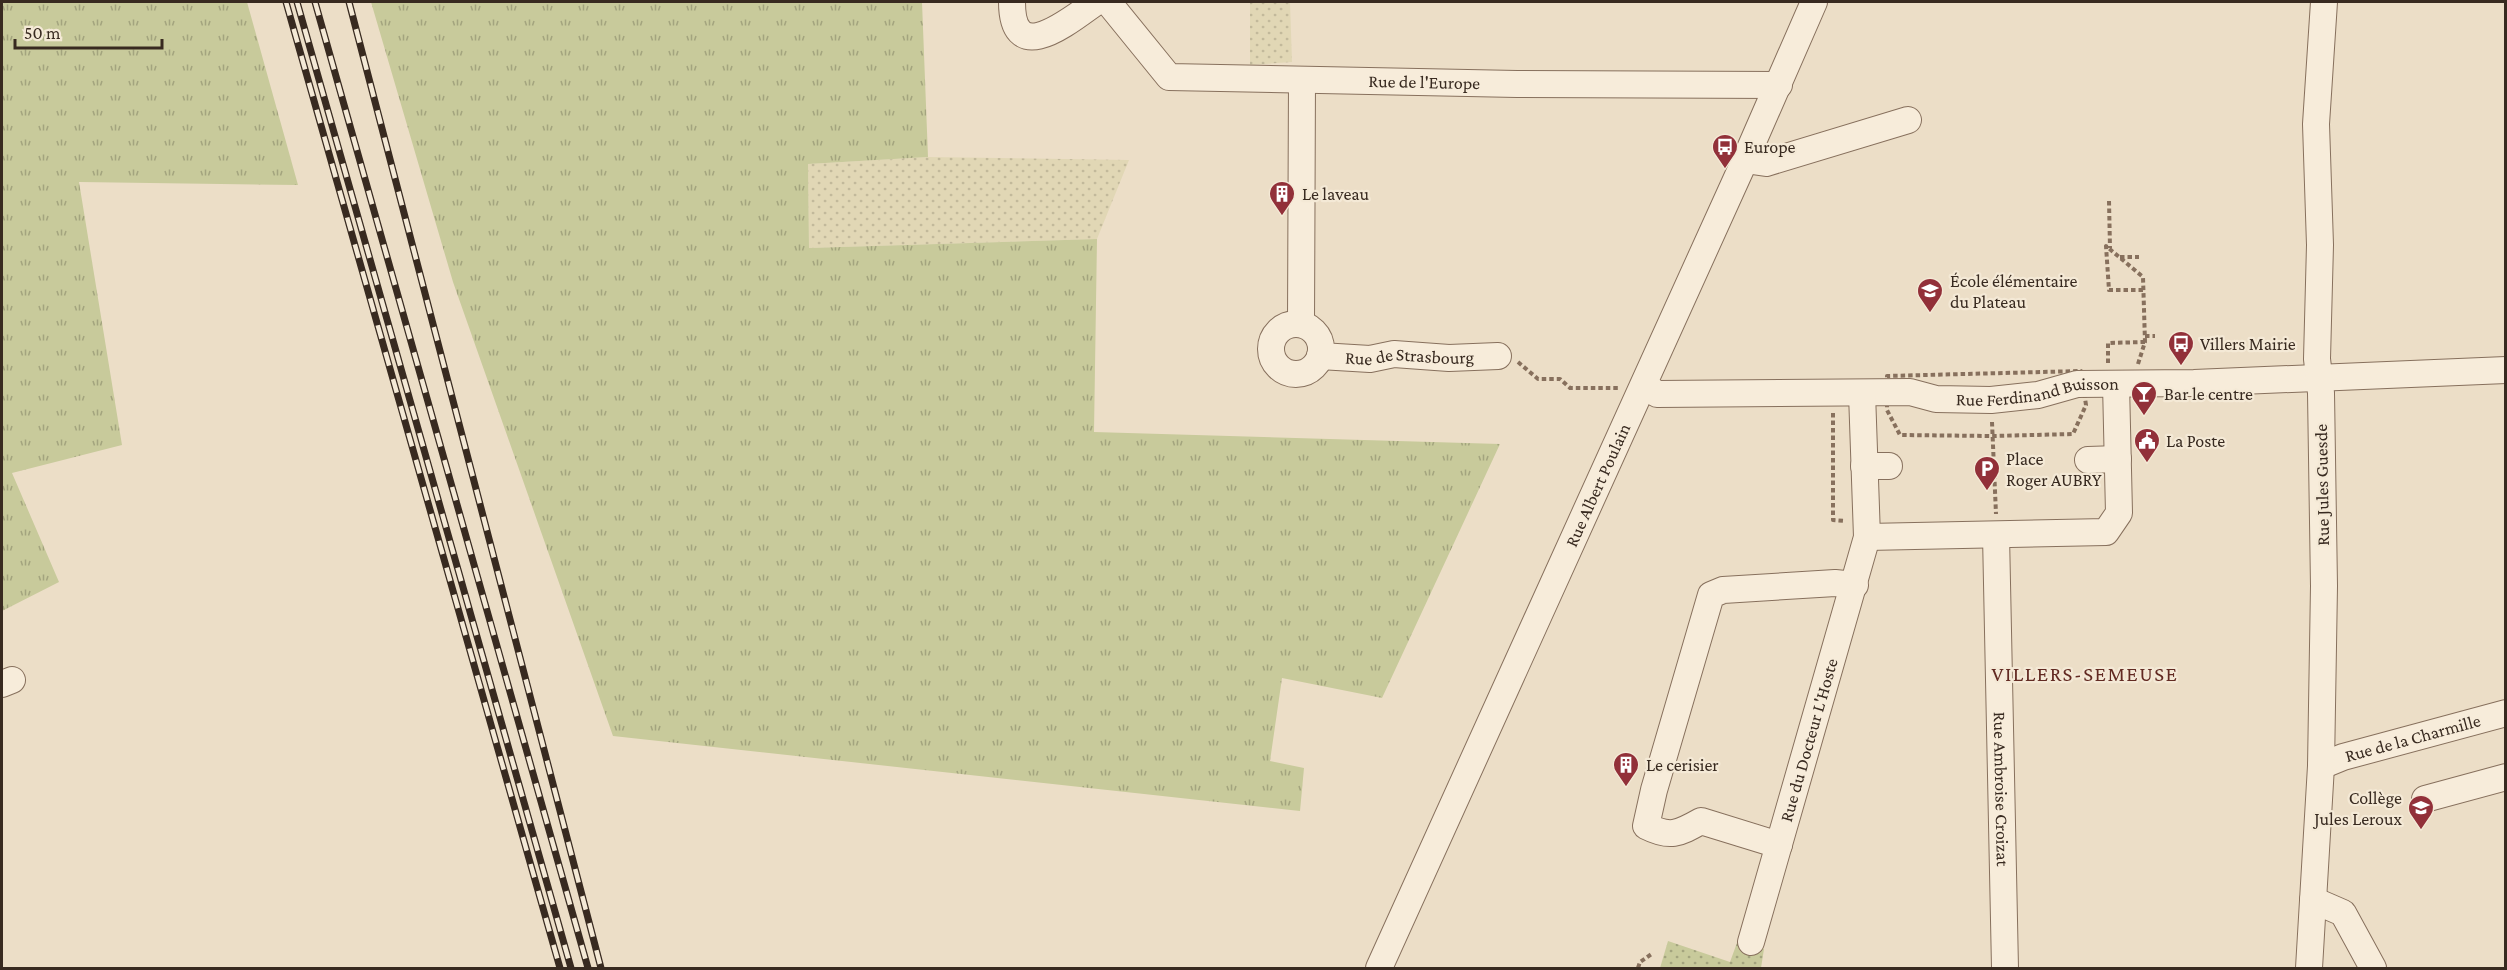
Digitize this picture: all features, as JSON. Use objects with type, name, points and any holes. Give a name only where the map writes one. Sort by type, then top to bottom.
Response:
[{"type":"street","points":[[1012,2],[1012,16],[1016,27],[1025,35],[1037,37],[1050,34],[1096,2]]},
{"type":"street","name":"Rue de l'Europe","points":[[1108,2],[1169,77],[1517,84],[1779,85]]},
{"type":"street","name":"Rue Albert Poulain","points":[[1379,969],[1815,2]]},
{"type":"street","name":"Rue Jules Guesde","points":[[2309,969],[2321,766],[2324,586],[2320,378],[2317,359],[2320,245],[2316,124],[2324,2]]},
{"type":"street","points":[[1301,324],[1302,80]]},
{"type":"street","points":[[1745,160],[1766,163],[1908,120]]},
{"type":"street","name":"Rue de Strasbourg","points":[[1301,324],[1315,332],[1319,340],[1320,356],[1311,369],[1303,373],[1287,372],[1275,362],[1271,346],[1274,338],[1285,326],[1301,324]]},
{"type":"street","name":"Rue de Strasbourg","points":[[1320,356],[1371,359],[1394,354],[1449,358],[1498,356]]},
{"type":"street","name":"Rue Ferdinand Buisson","points":[[1643,387],[1657,394],[1910,392],[1936,399],[1991,400],[2038,395],[2077,384],[2120,379],[2320,378],[2505,370]]},
{"type":"street","points":[[1862,393],[1876,466],[1867,537],[2106,532],[2119,513],[2120,379]]},
{"type":"street","points":[[2088,460],[2118,459]]},
{"type":"street","name":"Rue Ambroise Croizat","points":[[1996,535],[2006,969]]},
{"type":"street","name":"Rue du Docteur L'Hoste","points":[[1751,942],[1867,537]]},
{"type":"street","points":[[1779,844],[1701,821],[1680,833],[1662,834],[1646,826],[1657,778],[1711,595],[1723,590],[1835,583],[1855,585]]},
{"type":"street","name":"Rue de la Charmille","points":[[2321,766],[2343,757],[2505,713]]},
{"type":"street","points":[[2425,799],[2505,777]]},
{"type":"street","points":[[2313,900],[2343,913],[2373,969]]},
{"type":"path","points":[[2109,201],[2110,249]]},
{"type":"path","points":[[2144,290],[2109,290],[2106,246],[2143,278],[2144,290],[2145,342],[2137,369],[2120,379],[2108,343],[2145,342]]},
{"type":"path","points":[[2119,257],[2139,257]]},
{"type":"path","points":[[2145,336],[2155,336]]},
{"type":"path","points":[[1498,356],[1508,355],[1538,379],[1560,379],[1570,388],[1643,387]]},
{"type":"path","points":[[1991,400],[1996,535]]},
{"type":"path","points":[[1638,969],[1640,962],[1653,953]]},
{"type":"shaded area","points":[[1250,2],[1290,2],[1292,62],[1250,65]]},
{"type":"shaded area","points":[[928,157],[1129,160],[1097,239],[809,248],[808,164]]},
{"type":"green space","points":[[2,2],[247,2],[298,185],[79,182],[122,445],[12,473],[59,582],[2,611]]},
{"type":"green space","points":[[371,2],[922,2],[928,157],[808,164],[809,248],[1097,239],[1094,432],[1500,444],[1382,698],[1282,678],[1270,761],[1304,768],[1300,811],[613,736],[453,282]]},
{"type":"green space","points":[[1738,940],[1764,949],[1761,968],[1660,968],[1668,941],[1730,962]]},
{"type":"railway","points":[[286,2],[560,968]]},
{"type":"railway","points":[[297,2],[571,968]]},
{"type":"railway","points":[[315,2],[588,968]]},
{"type":"railway","points":[[349,2],[601,968]]},
{"type":"place","name":"Europe","points":[[1725,170]]},
{"type":"place","name":"Le laveau","points":[[1282,217]]},
{"type":"place","name":"École élémentaire du Plateau","points":[[1930,314]]},
{"type":"place","name":"Villers Mairie","points":[[2181,367]]},
{"type":"place","name":"Bar le centre","points":[[2144,417]]},
{"type":"place","name":"La Poste","points":[[2147,464]]},
{"type":"place","name":"Place Roger AUBRY","points":[[1987,492]]},
{"type":"place","name":"Le cerisier","points":[[1626,788]]},
{"type":"place","name":"Collège Jules Leroux","points":[[2421,831]]},
{"type":"district","name":"VILLERS-SEMEUSE","points":[[2085,674]]}]
